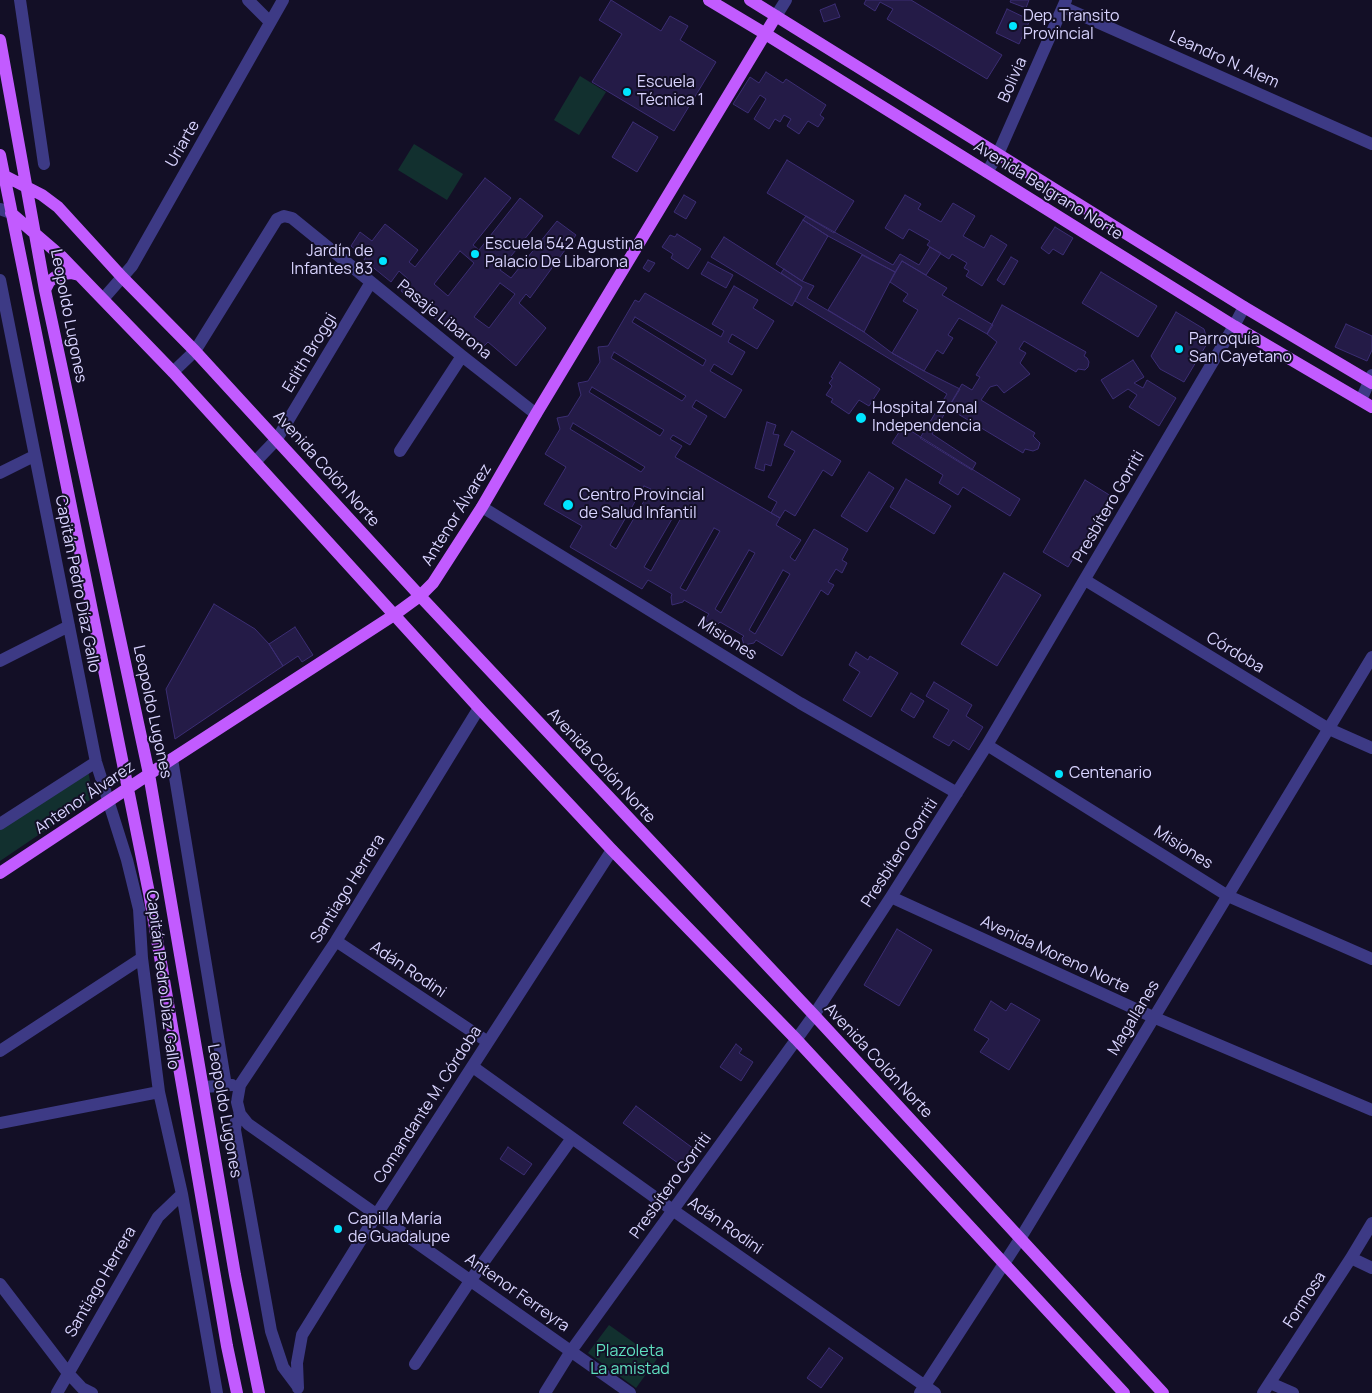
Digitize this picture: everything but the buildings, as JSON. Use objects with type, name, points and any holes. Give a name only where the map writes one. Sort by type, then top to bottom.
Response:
[{"type":"main road","name":"Avenida Belgrano Norte","points":[[709,0],[1234,326],[1366,403]]},
{"type":"main road","name":"Avenida Belgrano Norte","points":[[750,0],[1244,307],[1371,380]]},
{"type":"main road","name":"Antenor Álvarez","points":[[0,873],[394,615],[433,584],[482,507],[764,33],[776,16]]},
{"type":"main road","name":"Leopoldo Lugones","points":[[0,40],[45,290],[149,774],[235,1275],[259,1393]]},
{"type":"main road","points":[[0,155],[5,211],[149,893],[237,1393]]},
{"type":"main road","name":"Avenida Colón Norte","points":[[2,175],[42,195],[58,208],[122,278],[277,439],[420,596],[814,1016],[1163,1393]]},
{"type":"main road","points":[[5,211],[35,233],[79,275],[173,372],[479,708],[612,850],[796,1039],[1124,1393]]},
{"type":"main road","points":[[45,290],[49,282],[55,277],[71,273],[79,275]]},
{"type":"street","points":[[20,0],[44,164]]},
{"type":"street","points":[[248,0],[270,22]]},
{"type":"street","name":"Uriarte","points":[[103,299],[132,266],[283,0]]},
{"type":"street","points":[[776,16],[786,0]]},
{"type":"street","name":"Leandro N. Alem","points":[[1064,3],[1372,144]]},
{"type":"street","name":"Bolivia","points":[[988,172],[998,154],[1064,3]]},
{"type":"street","name":"Pasaje Libarona","points":[[194,351],[277,219],[284,216],[292,218],[536,414]]},
{"type":"street","name":"Capitán Pedro Díaz Gallo","points":[[0,280],[96,762],[128,860],[139,909],[142,958],[160,1092],[182,1194],[217,1393]]},
{"type":"street","name":"Edith Broggi","points":[[255,462],[277,439],[371,282]]},
{"type":"street","name":"Presbítero Gorriti","points":[[545,1393],[571,1351],[814,1016],[958,793],[1244,307]]},
{"type":"street","points":[[0,335],[12,344]]},
{"type":"street","points":[[173,372],[194,351]]},
{"type":"street","points":[[400,451],[462,356]]},
{"type":"street","points":[[1366,403],[1371,380]]},
{"type":"street","points":[[0,473],[34,456]]},
{"type":"street","name":"Misiones","points":[[482,507],[805,706],[958,793]]},
{"type":"street","name":"Córdoba","points":[[1085,580],[1329,729],[1372,748]]},
{"type":"street","points":[[0,661],[69,626]]},
{"type":"street","name":"Magallanes","points":[[927,1391],[1372,657]]},
{"type":"street","name":"Santiago Herrera","points":[[240,1085],[336,941],[479,708]]},
{"type":"street","name":"Misiones","points":[[987,744],[1228,896],[1372,959]]},
{"type":"street","points":[[172,759],[226,1086]]},
{"type":"street","points":[[0,824],[96,762]]},
{"type":"street","name":"Comandante M. Córdoba","points":[[300,1390],[297,1363],[302,1335],[377,1214],[612,850]]},
{"type":"street","name":"Avenida Moreno Norte","points":[[891,897],[1153,1018],[1372,1110]]},
{"type":"street","name":"Adán Rodini","points":[[336,941],[488,1042]]},
{"type":"street","points":[[0,1051],[142,958]]},
{"type":"street","name":"Adán Rodini","points":[[472,1066],[927,1391]]},
{"type":"street","points":[[204,1087],[240,1085],[237,1102],[240,1114],[236,1121],[235,1130],[271,1331],[283,1368],[300,1390]]},
{"type":"street","points":[[0,1123],[160,1092]]},
{"type":"street","name":"Antenor Ferreyra","points":[[240,1114],[248,1124],[630,1393]]},
{"type":"street","points":[[415,1364],[470,1281],[572,1138]]},
{"type":"street","name":"Santiago Herrera","points":[[56,1393],[158,1217],[182,1194]]},
{"type":"street","name":"Formosa","points":[[1267,1388],[1372,1223]]},
{"type":"street","points":[[1351,1258],[1372,1268]]},
{"type":"street","points":[[0,1284],[68,1373],[82,1388],[92,1393]]},
{"type":"street","points":[[1267,1388],[1294,1393]]},
{"type":"green space","points":[[580,76],[606,92],[579,135],[554,120]]},
{"type":"green space","points":[[414,144],[463,174],[447,200],[398,170]]},
{"type":"green space","points":[[88,770],[93,798],[0,861],[0,828]]},
{"type":"green space","name":"Plazoleta La amistad","points":[[609,1325],[657,1359],[636,1388],[588,1353]]},
{"type":"place","name":"Dep. Transito Provincial","points":[[1013,26]]},
{"type":"place","name":"Escuela Técnica 1","points":[[627,92]]},
{"type":"place","name":"Escuela 542 Agustina Palacio De Libarona","points":[[475,254]]},
{"type":"place","name":"Jardín de Infantes 83","points":[[383,261]]},
{"type":"place","name":"Parroquía San Cayetano","points":[[1179,349]]},
{"type":"place","name":"Hospital Zonal Independencia","points":[[861,418]]},
{"type":"place","name":"Centro Provincial de Salud Infantil","points":[[568,505]]},
{"type":"place","name":"Centenario","points":[[1059,774]]},
{"type":"place","name":"Capilla María de Guadalupe","points":[[338,1229]]}]
